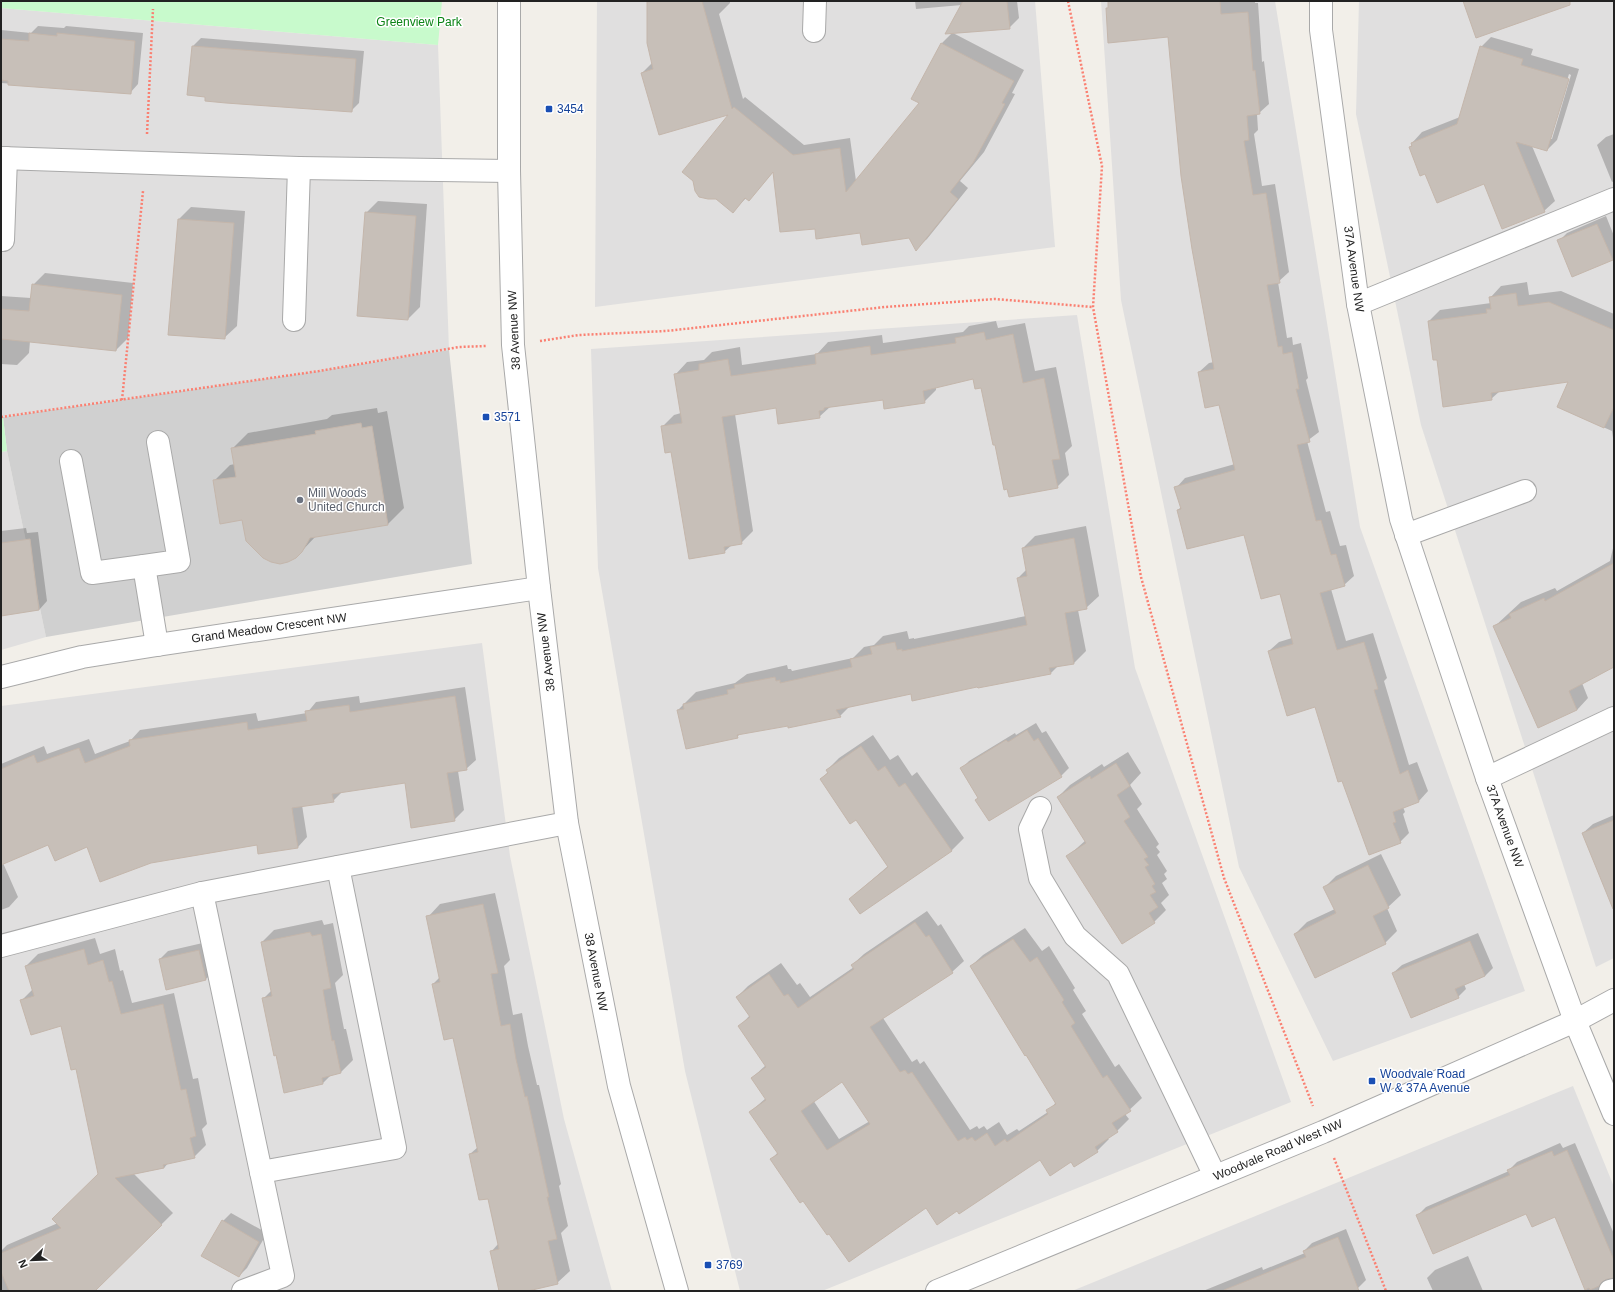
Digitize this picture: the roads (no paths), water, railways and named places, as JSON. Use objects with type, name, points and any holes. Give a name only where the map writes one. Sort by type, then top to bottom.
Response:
[{"type":"street","name":"38 Avenue NW","points":[[509,1],[509,171],[513,345],[539,588],[567,823],[619,1086],[677,1291]]},
{"type":"street","points":[[814,31],[815,1]]},
{"type":"street","name":"37A Avenue NW","points":[[1321,1],[1321,30],[1358,304],[1401,519],[1487,778],[1575,1021],[1614,1114]]},
{"type":"street","points":[[1,240],[3,240],[4,158],[299,168],[509,171]]},
{"type":"street","points":[[294,320],[299,168]]},
{"type":"street","points":[[1358,304],[1614,199]]},
{"type":"street","points":[[71,461],[92,573],[178,560],[158,442]]},
{"type":"street","points":[[1406,535],[1525,491]]},
{"type":"street","points":[[144,566],[157,644]]},
{"type":"street","name":"Grand Meadow Crescent NW","points":[[1,677],[82,657],[157,644],[539,588]]},
{"type":"street","points":[[1487,778],[1614,718]]},
{"type":"street","points":[[1040,808],[1030,829],[1040,878],[1075,936],[1118,974],[1216,1176]]},
{"type":"street","points":[[1,946],[202,893],[567,823]]},
{"type":"street","points":[[261,1172],[395,1148],[338,868]]},
{"type":"street","points":[[202,893],[283,1276],[243,1291]]},
{"type":"street","name":"Woodvale Road West NW","points":[[938,1291],[1324,1132],[1575,1021],[1614,1000]]},
{"type":"street","points":[[1610,1291],[1614,1290]]},
{"type":"place","name":"3454","points":[[549,109]]},
{"type":"place","name":"3571","points":[[486,417]]},
{"type":"place","name":"Mill Woods United Church","points":[[300,500]]},
{"type":"place","name":"Woodvale Road W & 37A Avenue","points":[[1372,1081]]},
{"type":"place","name":"3769","points":[[708,1265]]},
{"type":"park label","name":"Greenview Park","points":[[419,22]]}]
